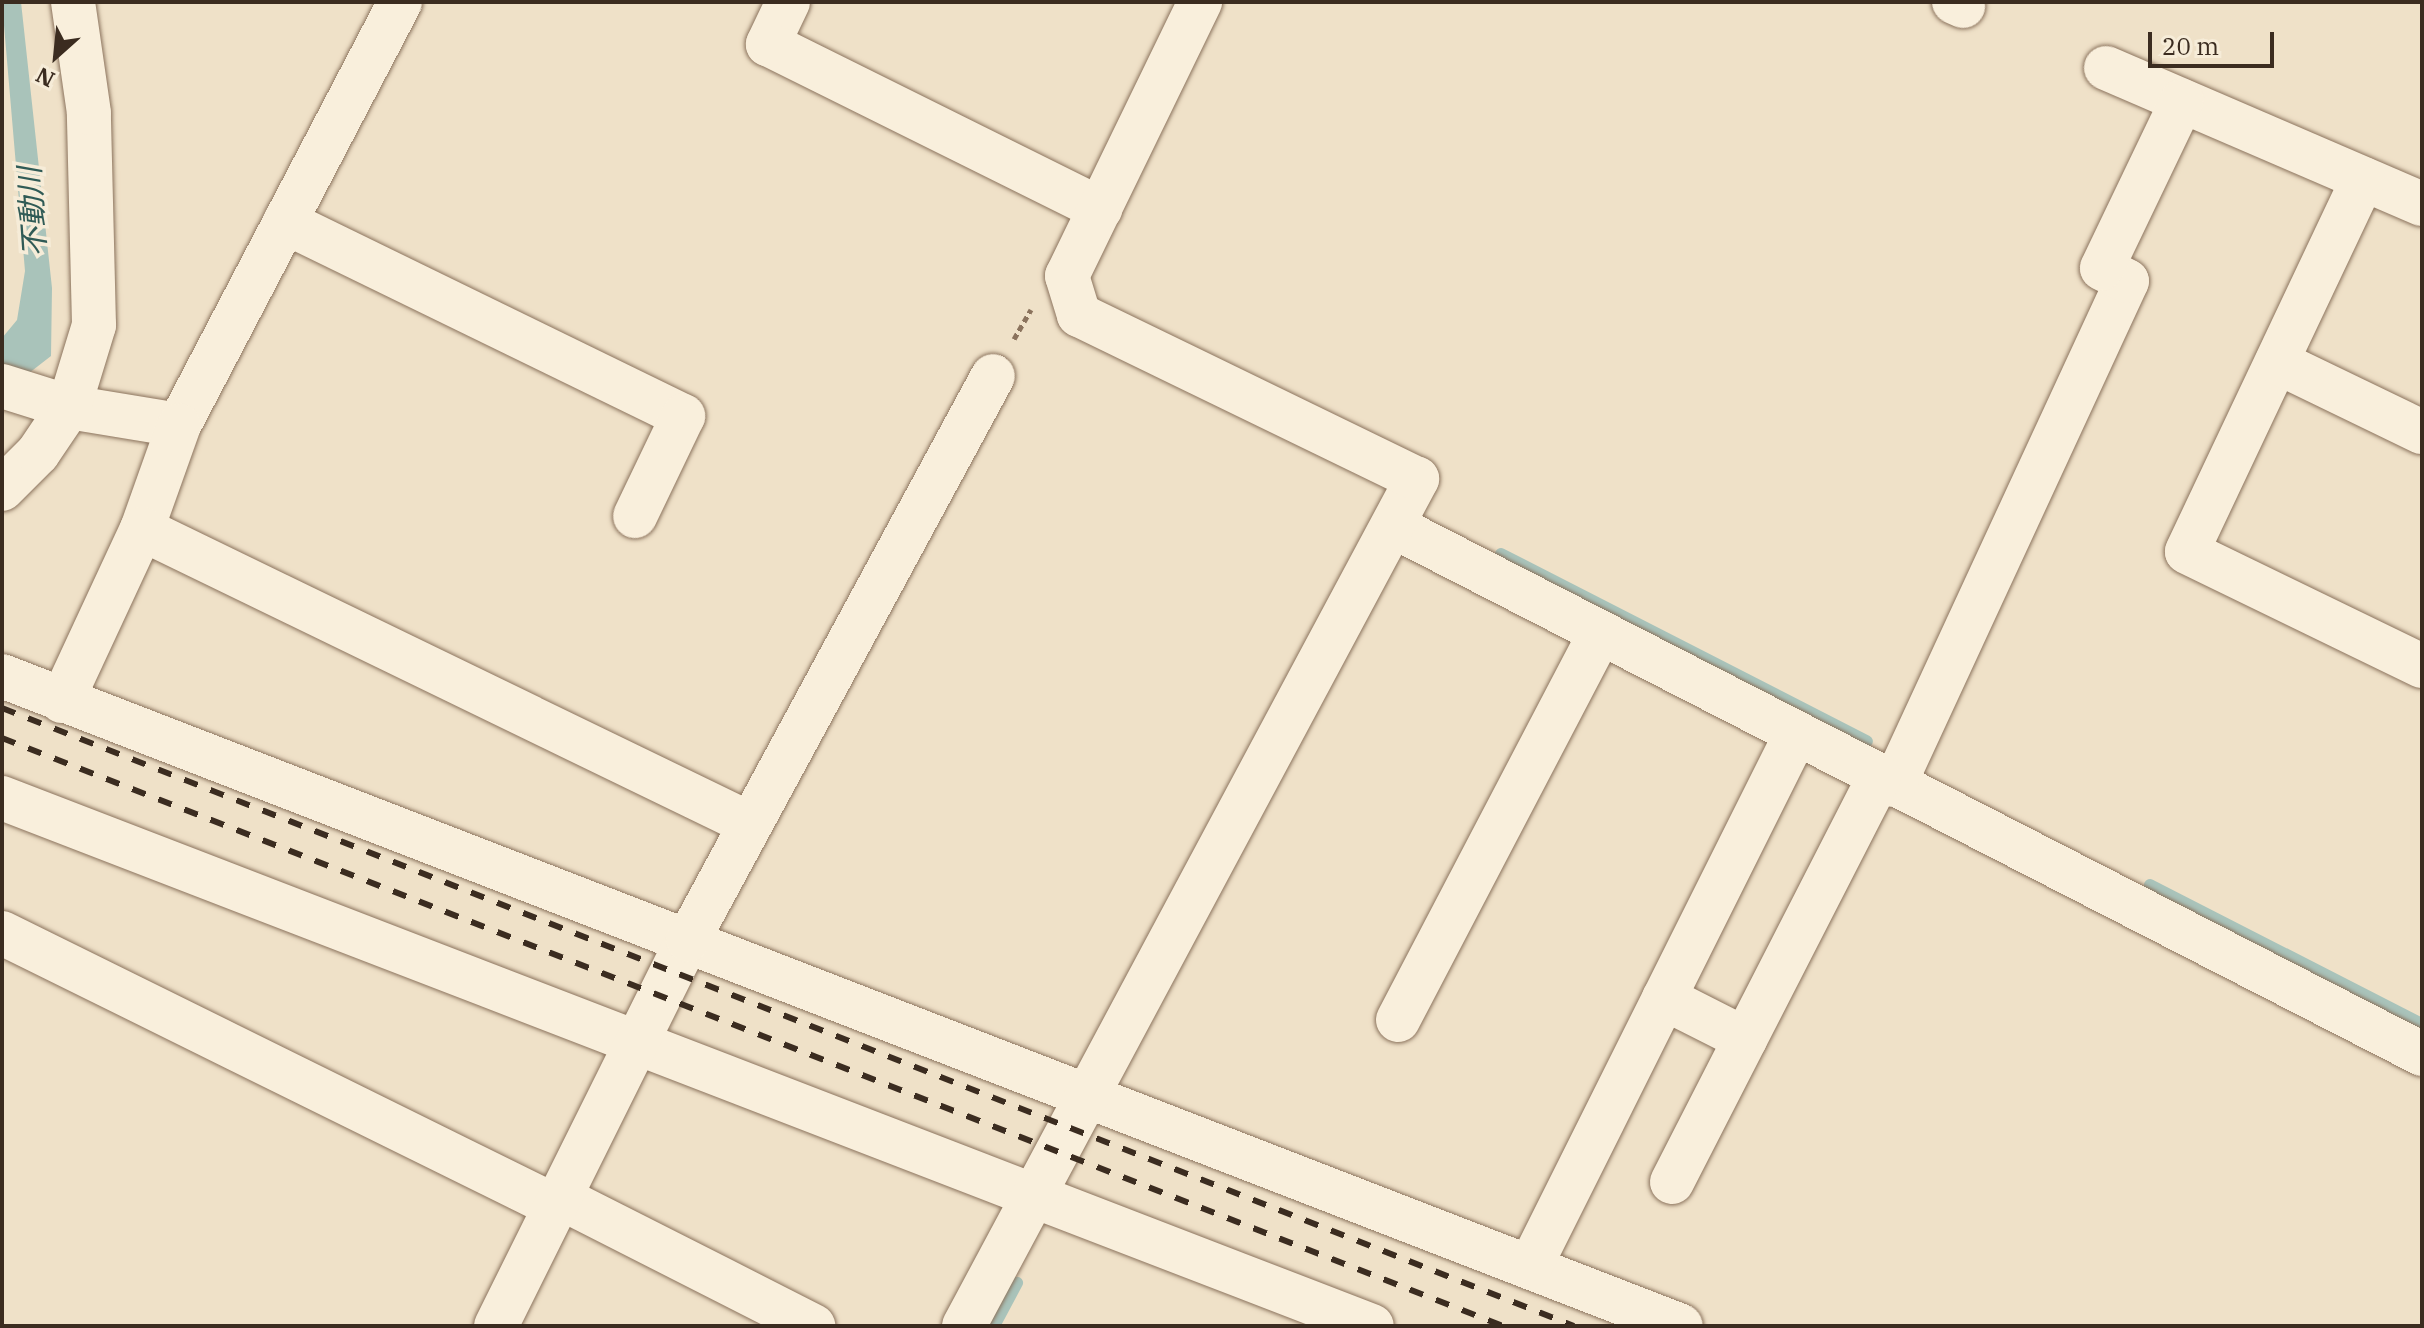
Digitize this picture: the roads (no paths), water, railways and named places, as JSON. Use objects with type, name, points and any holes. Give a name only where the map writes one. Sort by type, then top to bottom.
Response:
[{"type":"street","points":[[2,489],[38,453],[36,397],[94,325],[89,113],[73,2]]},
{"type":"street","points":[[62,701],[142,529],[179,425],[400,2]]},
{"type":"street","points":[[788,2],[768,44],[1100,209]]},
{"type":"street","points":[[964,1326],[1090,1094],[1356,582],[1393,526],[1417,479],[1079,315],[1067,276],[1100,209],[1188,6]]},
{"type":"street","points":[[2106,68],[2422,204]]},
{"type":"street","points":[[1672,1182],[1745,1039],[1887,781],[2127,281],[2102,268],[2182,101]]},
{"type":"street","points":[[2363,179],[2187,552],[2422,666]]},
{"type":"street","points":[[285,222],[683,416],[635,516]]},
{"type":"street","points":[[2277,362],[2422,432]]},
{"type":"street","points":[[496,1326],[688,940],[993,376]]},
{"type":"street","points":[[36,397],[179,425]]},
{"type":"street","points":[[1393,526],[2422,1054]]},
{"type":"street","points":[[142,529],[750,824]]},
{"type":"street","points":[[1398,1020],[1600,633]]},
{"type":"street","points":[[2,676],[1090,1094],[1681,1326]]},
{"type":"street","points":[[1530,1267],[1796,734]]},
{"type":"street","points":[[2,798],[640,1040],[1372,1326]]},
{"type":"street","points":[[2,933],[813,1326]]},
{"type":"street","points":[[1664,998],[1745,1039]]},
{"type":"water","name":"不動川","points":[[2,2],[21,2],[52,288],[51,356],[2,394],[2,338],[17,320],[25,271]]},
{"type":"waterway","points":[[1501,554],[1867,741]]},
{"type":"waterway","points":[[2150,885],[2422,1024]]},
{"type":"waterway","points":[[994,1326],[1017,1283]]},
{"type":"railway","points":[[2,708],[1574,1326]]},
{"type":"railway","points":[[2,738],[1503,1326]]}]
